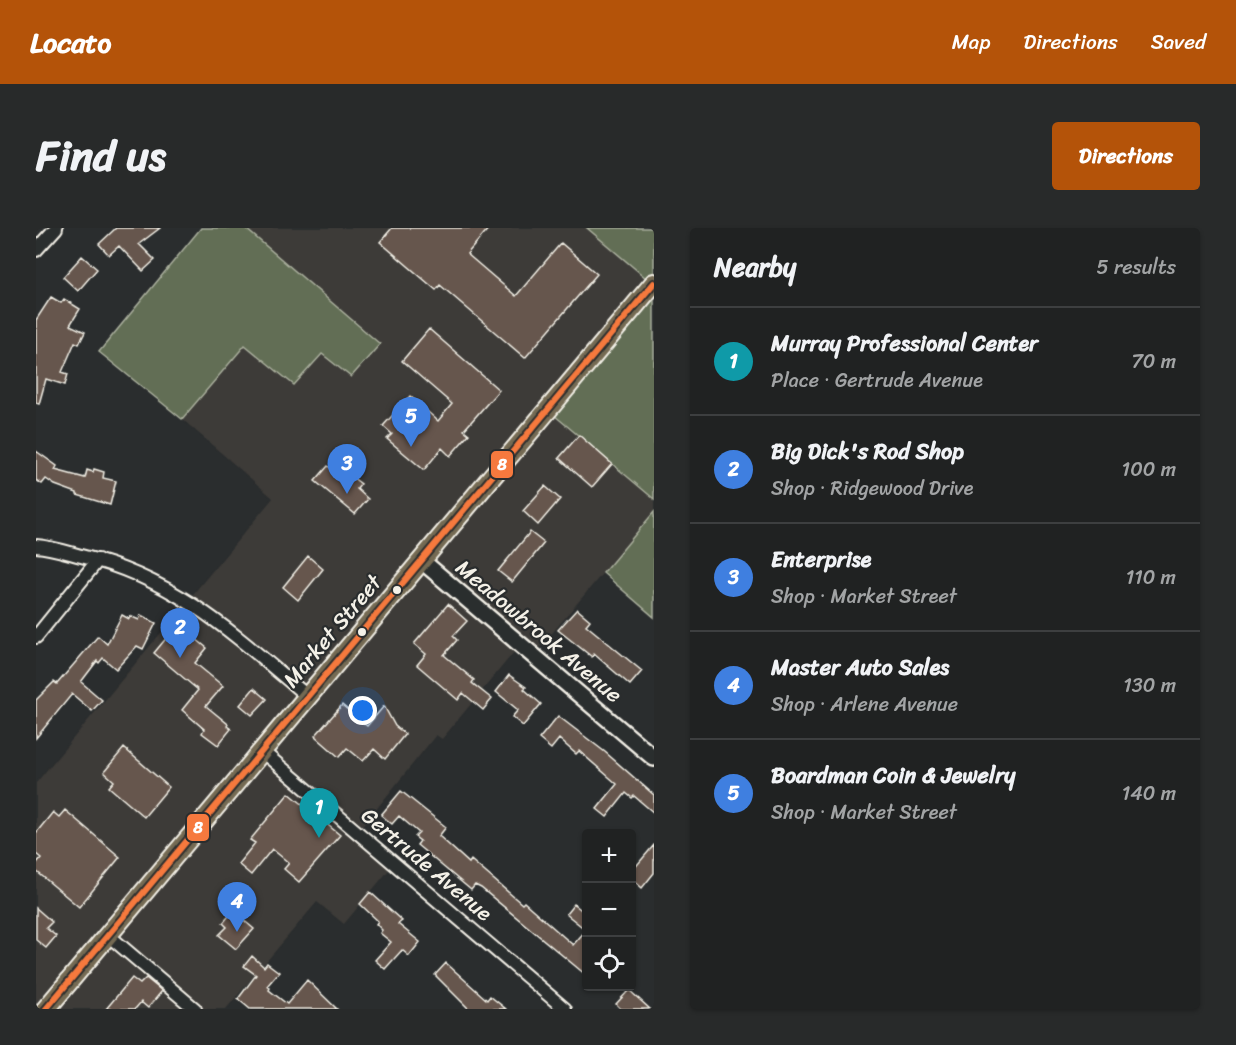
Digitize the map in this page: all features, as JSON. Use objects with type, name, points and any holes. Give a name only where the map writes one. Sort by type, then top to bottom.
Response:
[{"type":"main road","name":"Market Street","points":[[46,1009],[654,283]]},
{"type":"street","points":[[36,249],[56,228]]},
{"type":"street","points":[[38,545],[98,560],[155,582],[203,610],[308,697]]},
{"type":"street","points":[[36,637],[98,560]]},
{"type":"street","name":"Meadowbrook Avenue","points":[[422,561],[654,758]]},
{"type":"street","name":"Gertrude Avenue","points":[[262,752],[565,1009]]},
{"type":"street","points":[[108,935],[195,1009]]},
{"type":"shaded area","points":[[245,228],[587,228],[653,284],[548,410],[654,499],[654,512],[533,656],[520,645],[442,739],[436,735],[358,832],[394,864],[344,924],[317,902],[226,1009],[36,1009],[36,783],[273,498],[182,419],[245,345],[322,354],[379,344]]},
{"type":"green space","points":[[201,228],[245,228],[380,344],[351,377],[322,354],[294,385],[245,345],[182,419],[99,352]]},
{"type":"green space","points":[[587,228],[654,228],[654,499],[548,410],[653,284]]},
{"type":"green space","points":[[654,512],[654,617],[603,573]]},
{"type":"building","points":[[116,228],[160,228],[139,244],[155,260],[143,271],[119,246],[109,255],[99,244]]},
{"type":"building","points":[[392,228],[489,228],[467,254],[516,296],[561,243],[597,274],[525,358],[440,285],[436,290],[380,242]]},
{"type":"building","points":[[82,256],[97,269],[78,291],[63,277]]},
{"type":"building","points":[[51,297],[61,303],[64,299],[80,309],[70,325],[85,332],[79,344],[75,342],[62,372],[68,374],[65,385],[46,379],[39,404],[36,403],[36,320]]},
{"type":"building","points":[[429,329],[499,390],[464,430],[469,434],[450,456],[442,448],[424,470],[387,439],[392,434],[383,426],[410,396],[438,421],[452,404],[402,361]]},
{"type":"building","points":[[579,435],[612,464],[592,487],[559,458]]},
{"type":"building","points":[[36,451],[57,466],[55,470],[85,478],[87,470],[93,472],[94,469],[104,472],[103,478],[116,481],[110,505],[77,495],[46,479],[42,484],[36,480]]},
{"type":"building","points":[[328,466],[348,482],[352,477],[361,484],[357,489],[368,499],[355,514],[315,481]]},
{"type":"building","points":[[545,486],[560,499],[538,525],[523,511]]},
{"type":"building","points":[[530,532],[544,543],[512,582],[498,571]]},
{"type":"building","points":[[308,556],[323,569],[298,600],[283,587]]},
{"type":"building","points":[[448,604],[467,621],[453,636],[457,640],[444,655],[474,680],[472,683],[492,699],[483,710],[463,693],[458,700],[417,665],[426,654],[414,644]]},
{"type":"building","points":[[577,609],[590,620],[586,625],[642,671],[630,685],[594,654],[592,657],[558,630]]},
{"type":"building","points":[[122,615],[129,619],[130,616],[139,620],[141,615],[156,623],[143,649],[137,646],[116,669],[103,658],[99,663],[97,661],[81,682],[102,700],[92,711],[72,694],[36,738],[36,700],[54,682],[57,684],[98,636],[107,644]]},
{"type":"building","points":[[178,624],[207,648],[195,663],[223,686],[206,706],[231,729],[218,745],[202,733],[204,729],[182,710],[198,690],[154,653]]},
{"type":"building","points":[[509,675],[526,687],[524,689],[541,704],[523,726],[512,717],[518,710],[496,692]]},
{"type":"building","points":[[254,688],[267,699],[252,715],[240,705]]},
{"type":"building","points":[[342,705],[367,726],[384,706],[395,726],[405,734],[385,759],[374,749],[363,761],[347,748],[339,757],[315,736]]},
{"type":"building","points":[[558,716],[605,752],[654,795],[654,813],[634,796],[632,798],[626,793],[607,817],[597,809],[617,784],[579,751],[576,754],[559,739],[551,749],[539,739]]},
{"type":"building","points":[[124,748],[169,787],[144,817],[109,787],[114,781],[104,772]]},
{"type":"building","points":[[401,791],[446,827],[439,836],[469,863],[471,860],[573,945],[582,935],[582,972],[481,888],[475,885],[471,890],[417,845],[420,841],[415,837],[419,833],[399,816],[392,824],[381,815]]},
{"type":"building","points":[[289,793],[340,835],[299,882],[284,869],[289,863],[272,849],[251,875],[238,864],[255,843],[250,840]]},
{"type":"building","points":[[65,810],[120,857],[79,907],[36,871],[36,864],[41,858],[36,854],[36,833],[53,812],[59,817]]},
{"type":"building","points":[[654,845],[654,873],[642,888],[636,883],[636,866]]},
{"type":"building","points":[[370,892],[402,921],[398,924],[420,942],[409,956],[402,950],[385,969],[375,960],[391,942],[380,933],[382,930],[376,924],[378,921],[360,904]]},
{"type":"building","points":[[574,904],[582,911],[582,927],[566,914]]},
{"type":"building","points":[[36,908],[52,922],[46,928],[56,936],[46,948],[36,940]]},
{"type":"building","points":[[233,911],[254,929],[236,949],[219,935],[227,927],[223,923]]},
{"type":"building","points":[[252,956],[264,967],[267,963],[279,972],[267,986],[287,1004],[307,980],[337,1009],[250,1009],[238,999],[256,975],[244,966]]},
{"type":"building","points":[[446,963],[487,1000],[490,996],[506,1009],[469,1009],[435,975]]},
{"type":"building","points":[[132,978],[140,984],[146,978],[162,991],[148,1008],[141,1002],[135,1009],[106,1009]]},
{"type":"building","points":[[630,991],[650,1009],[621,1009],[616,1004]]},
{"type":"transit line","name":"8","points":[[46,1009],[654,283]]},
{"type":"place","name":"Boardman Coin & Jewelry","points":[[411,447]]},
{"type":"place","name":"Enterprise","points":[[347,494]]},
{"type":"place","name":"Big Dick's Rod Shop","points":[[180,658]]},
{"type":"place","name":"Murray Professional Center","points":[[319,838]]},
{"type":"place","name":"Master Auto Sales","points":[[237,932]]}]
